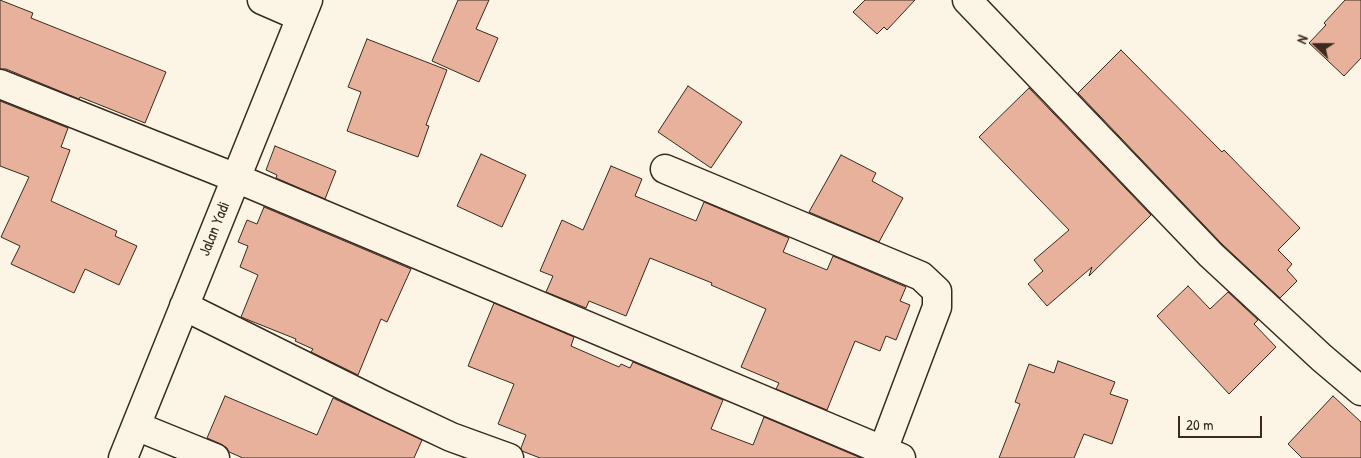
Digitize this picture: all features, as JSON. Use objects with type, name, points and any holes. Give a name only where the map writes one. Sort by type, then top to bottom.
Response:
[{"type":"street","points":[[262,0],[305,8]]},
{"type":"street","points":[[967,0],[1211,255],[1322,358],[1361,391]]},
{"type":"street","name":"Jalan Yadi","points":[[123,458],[305,8]]},
{"type":"street","points":[[0,84],[236,178],[892,454],[937,307],[936,291],[921,276],[665,169]]},
{"type":"street","points":[[184,306],[380,404],[451,437],[509,458]]},
{"type":"street","points":[[136,426],[215,458]]},
{"type":"building","points":[[0,0],[33,13],[31,18],[166,72],[145,123],[80,97],[79,99],[6,69],[0,69]]},
{"type":"building","points":[[458,0],[489,0],[476,29],[498,38],[479,82],[432,61]]},
{"type":"building","points":[[865,0],[915,0],[887,30],[884,27],[877,34],[853,12]]},
{"type":"building","points":[[1345,0],[1361,0],[1361,58],[1344,76],[1309,43]]},
{"type":"building","points":[[367,39],[447,70],[426,125],[429,126],[418,157],[347,131],[361,92],[348,87]]},
{"type":"building","points":[[1121,50],[1222,152],[1224,150],[1300,228],[1278,250],[1292,264],[1287,270],[1297,281],[1280,298],[1222,244],[1078,93]]},
{"type":"building","points":[[688,86],[742,122],[711,168],[658,132]]},
{"type":"building","points":[[1029,88],[1151,215],[1089,276],[1092,267],[1047,306],[1028,284],[1043,271],[1034,260],[1069,230],[979,137]]},
{"type":"building","points":[[0,101],[68,128],[61,147],[70,150],[51,201],[117,231],[115,236],[137,246],[119,285],[85,269],[74,293],[11,264],[20,246],[1,237],[29,177],[0,166]]},
{"type":"building","points":[[275,146],[336,171],[325,199],[276,178],[277,175],[266,170]]},
{"type":"building","points":[[481,154],[526,175],[502,227],[457,206]]},
{"type":"building","points":[[841,155],[876,173],[872,181],[903,198],[879,242],[809,212]]},
{"type":"building","points":[[611,166],[642,179],[635,196],[696,221],[704,202],[789,238],[783,252],[827,270],[833,256],[906,287],[900,301],[910,305],[896,340],[886,336],[880,351],[855,341],[827,410],[776,389],[779,383],[741,367],[766,309],[711,285],[712,283],[650,258],[626,316],[589,301],[586,308],[546,292],[553,276],[540,271],[562,220],[583,230]]},
{"type":"building","points":[[264,207],[411,269],[387,322],[381,319],[358,375],[311,352],[313,349],[295,341],[296,339],[241,317],[258,275],[240,267],[248,246],[238,242],[247,220],[257,224]]},
{"type":"building","points":[[1188,286],[1210,309],[1228,292],[1258,320],[1254,324],[1276,347],[1229,394],[1157,316]]},
{"type":"building","points":[[494,303],[574,337],[571,346],[619,367],[621,364],[630,368],[633,362],[723,400],[711,429],[753,445],[764,417],[861,458],[540,458],[522,451],[521,448],[526,435],[498,424],[514,384],[468,366]]},
{"type":"building","points":[[1058,361],[1115,382],[1110,394],[1128,400],[1112,444],[1084,434],[1074,458],[999,458],[1020,404],[1015,402],[1029,364],[1054,373]]},
{"type":"building","points":[[225,396],[317,435],[333,398],[422,440],[414,458],[243,458],[229,452],[221,444],[207,438]]},
{"type":"building","points":[[1333,396],[1361,422],[1361,458],[1302,458],[1288,444]]}]
